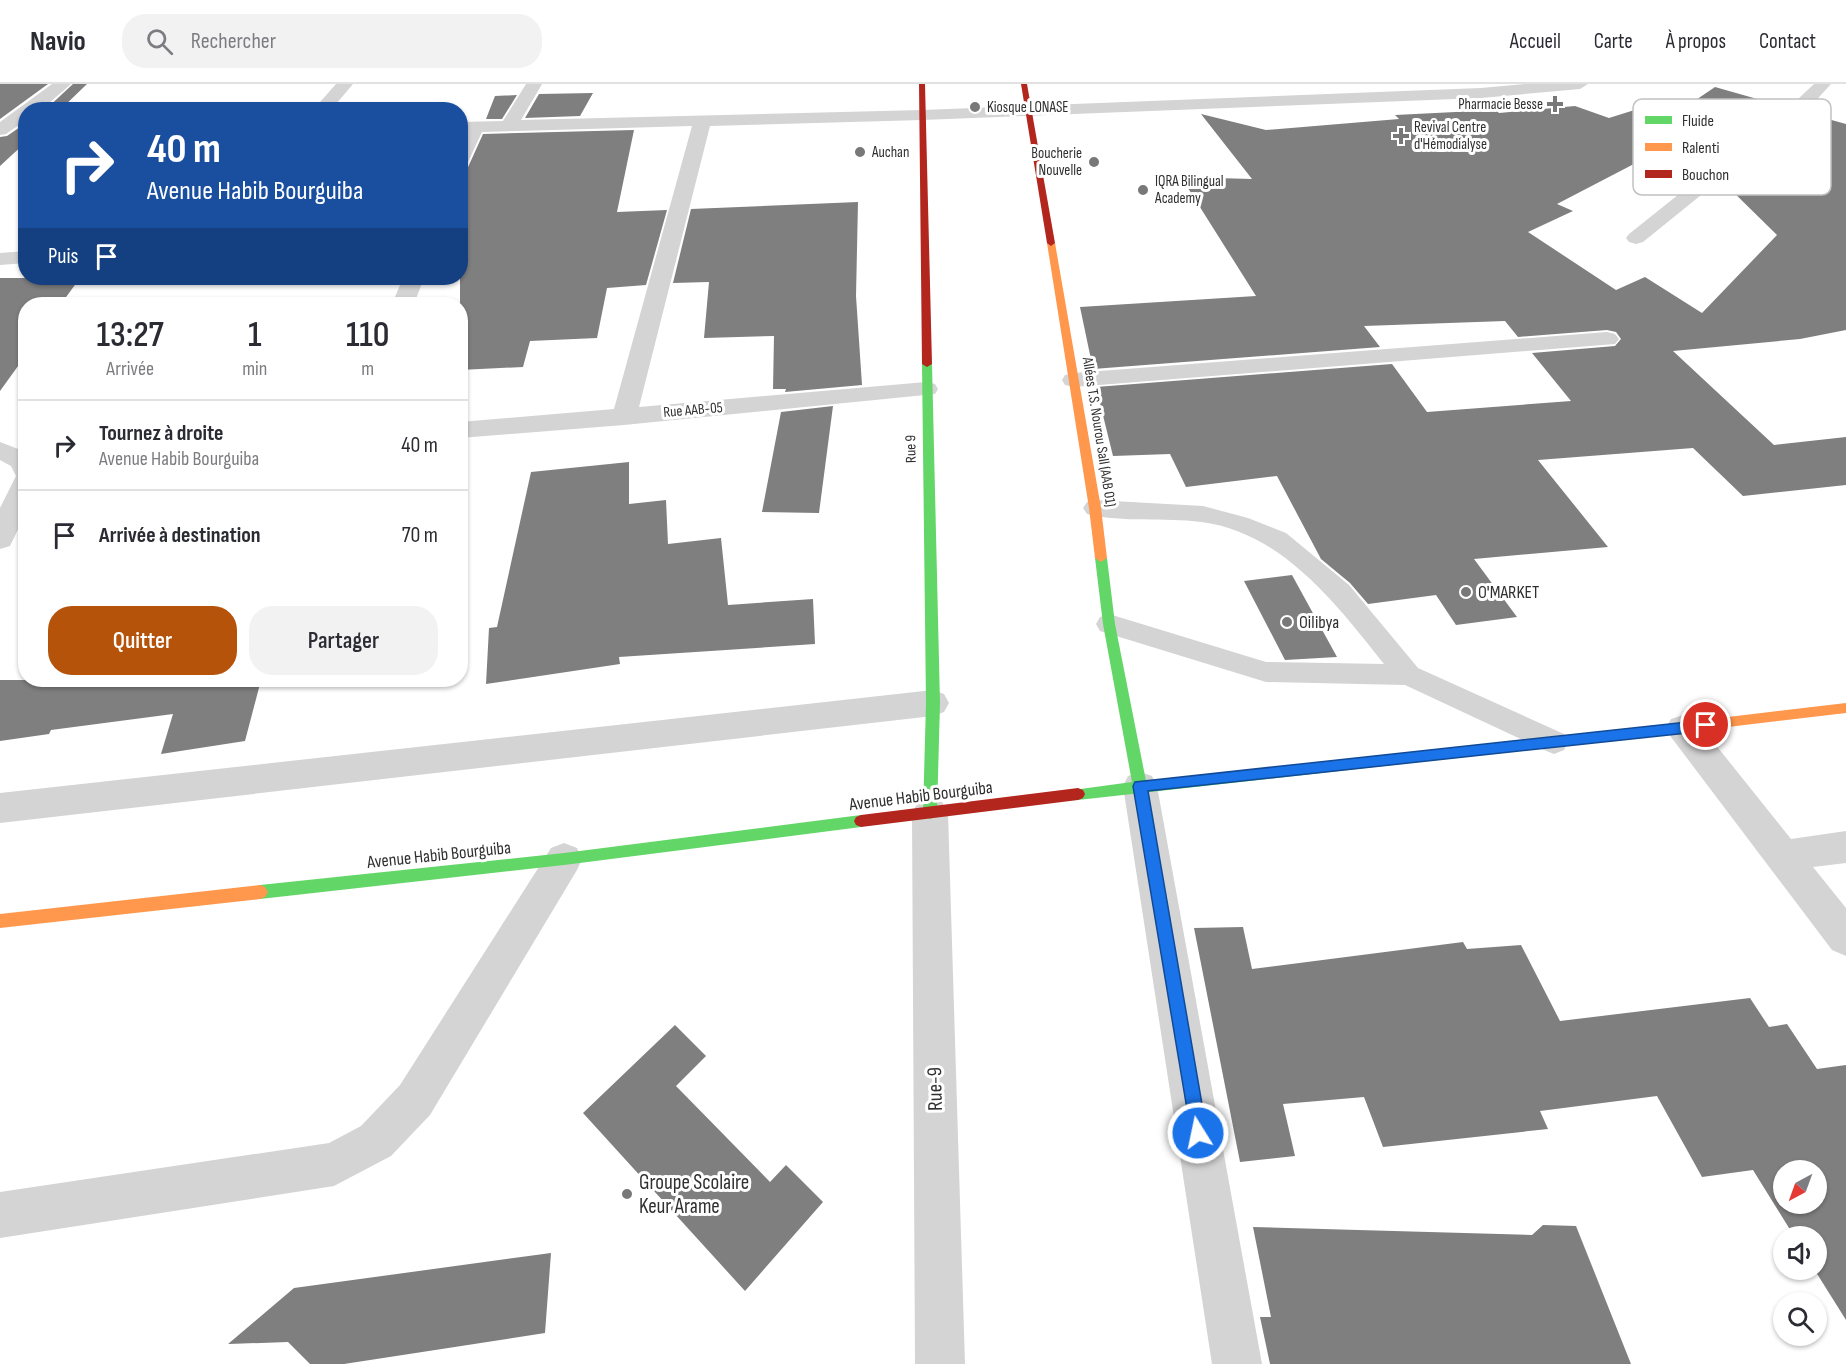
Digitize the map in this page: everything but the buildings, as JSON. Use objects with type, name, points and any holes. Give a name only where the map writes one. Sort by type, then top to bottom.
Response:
[{"type":"street","points":[[39,102],[63,84]]},
{"type":"street","points":[[328,102],[345,84]]},
{"type":"street","points":[[509,124],[534,84]]},
{"type":"street","name":"Rue 9","points":[[922,84],[933,703],[930,813]]},
{"type":"street","name":"Allées T.S. Nourou Sall (AAB 01)","points":[[1024,84],[1095,508],[1109,624],[1140,786]]},
{"type":"street","points":[[1274,84],[1285,101]]},
{"type":"street","points":[[468,127],[509,124],[1029,111],[1285,101],[1580,84]]},
{"type":"street","points":[[1808,99],[1823,84]]},
{"type":"street","points":[[0,130],[18,117]]},
{"type":"street","points":[[624,417],[703,120]]},
{"type":"street","points":[[0,135],[18,135]]},
{"type":"street","points":[[1636,238],[1690,195]]},
{"type":"street","points":[[0,259],[18,258]]},
{"type":"street","points":[[1074,380],[1607,339]]},
{"type":"street","name":"Rue AAB-05","points":[[468,429],[926,389]]},
{"type":"street","points":[[0,450],[18,459]]},
{"type":"street","points":[[0,538],[18,499]]},
{"type":"street","points":[[0,808],[933,703]]},
{"type":"street","name":"Avenue Habib Bourguiba","points":[[0,921],[564,859],[1140,786],[1683,728],[1846,708]]},
{"type":"street","points":[[1683,728],[1846,938]]},
{"type":"street","points":[[1140,786],[1237,1364]]},
{"type":"street","name":"Rue-9","points":[[930,813],[940,1364]]},
{"type":"street","points":[[1782,856],[1846,848]]},
{"type":"street","points":[[0,1215],[334,1164],[376,1141],[415,1100],[564,859]]},
{"type":"lane","points":[[1095,508],[1203,514],[1239,524],[1277,539],[1340,591],[1408,675]]},
{"type":"lane","points":[[1109,624],[1266,672],[1408,675],[1554,742]]},
{"type":"traffic: fast","points":[[927,364],[933,703],[930,813]]},
{"type":"traffic: fast","points":[[1101,558],[1109,624],[1140,786]]},
{"type":"traffic: fast","points":[[1078,794],[1653,731]]},
{"type":"traffic: fast","points":[[260,892],[564,859],[861,821]]},
{"type":"traffic: slow","points":[[1051,243],[1095,508],[1101,558]]},
{"type":"traffic: slow","points":[[1653,731],[1846,708]]},
{"type":"traffic: slow","points":[[0,921],[260,892]]},
{"type":"traffic: jam","points":[[922,84],[927,364]]},
{"type":"traffic: jam","points":[[1024,84],[1051,243]]},
{"type":"traffic: jam","points":[[861,821],[1078,794]]},
{"type":"place","name":"Pharmacie Besse","points":[[1555,104]]},
{"type":"place","name":"Kiosque LONASE","points":[[975,107]]},
{"type":"place","name":"Revival Centre d'Hémodialyse","points":[[1401,136]]},
{"type":"place","name":"Auchan","points":[[860,152]]},
{"type":"place","name":"Boucherie Nouvelle","points":[[1094,162]]},
{"type":"place","name":"IQRA Bilingual Academy","points":[[1143,190]]},
{"type":"place","name":"O'MARKET","points":[[1466,592]]},
{"type":"place","name":"Oilibya","points":[[1287,622]]},
{"type":"place","name":"Groupe Scolaire Keur Arame","points":[[627,1194]]},
{"type":"route","points":[[1198,1133],[1140,786],[1706,725]]}]
